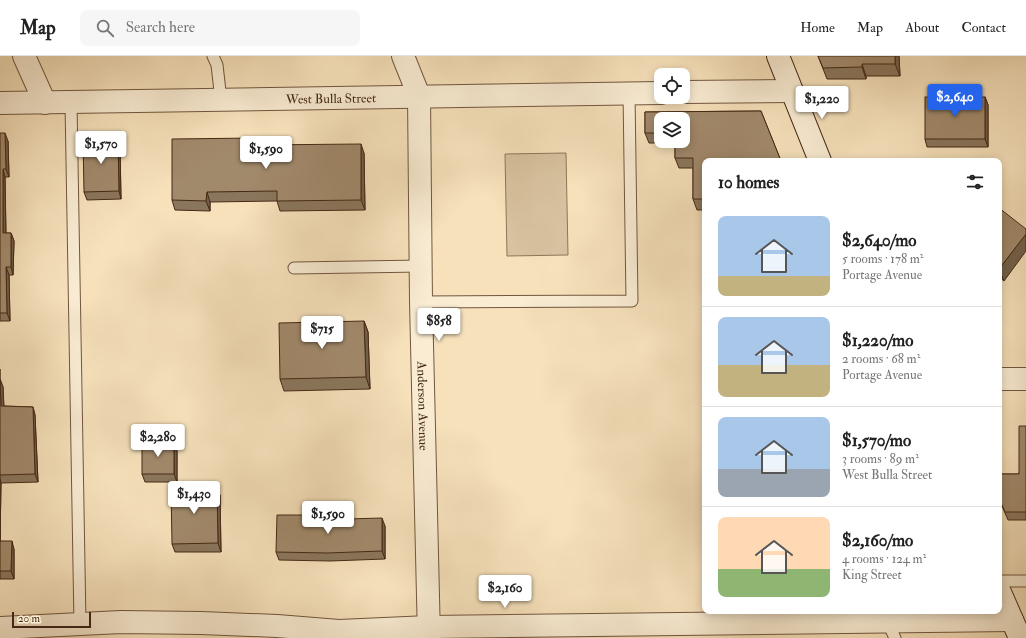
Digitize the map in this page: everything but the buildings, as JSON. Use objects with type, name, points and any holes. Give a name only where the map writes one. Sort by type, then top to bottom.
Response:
[{"type":"street","points":[[24,56],[45,103]]},
{"type":"street","name":"Anderson Avenue","points":[[403,56],[419,96],[421,302],[429,632]]},
{"type":"street","points":[[778,56],[819,158]]},
{"type":"street","points":[[690,92],[792,91]]},
{"type":"street","name":"West Bulla Street","points":[[0,103],[654,93]]},
{"type":"street","points":[[1002,379],[1026,379]]},
{"type":"street","points":[[0,628],[120,622],[277,626],[340,631],[429,632],[1016,629],[1002,597]]},
{"type":"lane","points":[[213,56],[217,65],[221,100]]},
{"type":"lane","points":[[421,302],[632,301],[629,93]]},
{"type":"lane","points":[[71,103],[80,624]]},
{"type":"lane","points":[[294,268],[421,266]]},
{"type":"lane","points":[[1002,581],[1026,581]]},
{"type":"shaded area","points":[[566,153],[568,255],[507,256],[505,154]]}]
